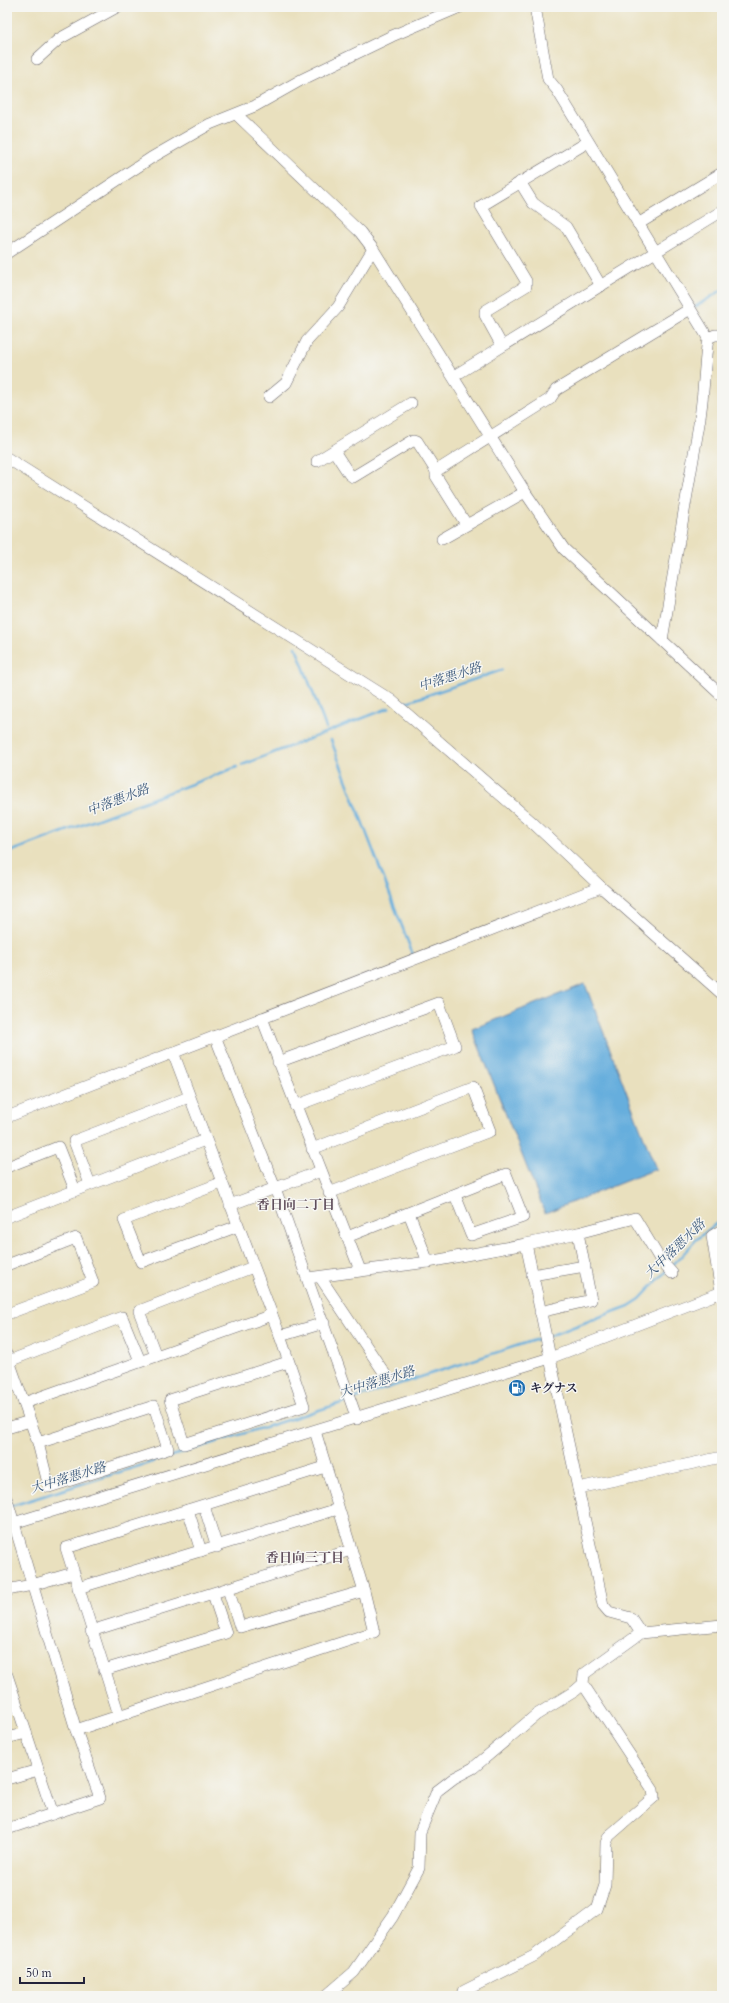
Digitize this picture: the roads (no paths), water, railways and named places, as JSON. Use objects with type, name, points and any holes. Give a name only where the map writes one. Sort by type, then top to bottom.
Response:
[{"type":"street","points":[[37,59],[59,39],[117,7]]},
{"type":"street","points":[[7,253],[151,158],[210,124],[236,115],[392,36],[460,7]]},
{"type":"street","points":[[535,7],[548,79],[557,90],[708,338],[705,358],[704,390],[699,424],[662,640]]},
{"type":"street","points":[[236,115],[360,232],[373,249],[454,376],[525,492],[564,549],[722,696]]},
{"type":"street","points":[[502,346],[485,315],[485,311],[526,286],[526,281],[481,206],[588,142]]},
{"type":"street","points":[[638,224],[722,172]]},
{"type":"street","points":[[520,182],[533,203],[566,227],[601,286]]},
{"type":"street","points":[[454,376],[722,211]]},
{"type":"street","points":[[269,397],[286,383],[307,341],[338,307],[373,249]]},
{"type":"street","points":[[436,471],[550,399],[556,390],[690,309]]},
{"type":"street","points":[[708,338],[715,335],[722,335]]},
{"type":"street","points":[[317,461],[411,403]]},
{"type":"street","points":[[334,451],[349,474],[353,477],[414,440],[417,441],[436,471],[436,476],[466,524]]},
{"type":"street","points":[[7,458],[391,700],[533,823],[601,887],[722,994]]},
{"type":"street","points":[[442,539],[466,524],[503,506],[525,492]]},
{"type":"street","points":[[7,1117],[601,887]]},
{"type":"street","points":[[278,1062],[438,1003],[455,1046],[295,1106]]},
{"type":"street","points":[[262,1018],[360,1270]]},
{"type":"street","points":[[215,1036],[308,1278],[357,1419]]},
{"type":"street","points":[[173,1052],[221,1183],[280,1336],[304,1406],[184,1444],[170,1400],[288,1362]]},
{"type":"street","points":[[312,1149],[473,1088],[490,1131],[329,1193]]},
{"type":"street","points":[[90,1184],[74,1141],[189,1097]]},
{"type":"street","points":[[7,1217],[205,1140]]},
{"type":"street","points":[[7,1167],[58,1147],[76,1190]]},
{"type":"street","points":[[230,1205],[321,1171]]},
{"type":"street","points":[[347,1237],[506,1174],[523,1217],[471,1235],[455,1195]]},
{"type":"street","points":[[221,1183],[124,1220],[141,1262],[238,1226]]},
{"type":"street","points":[[409,1213],[428,1262]]},
{"type":"street","points":[[308,1278],[428,1262],[526,1244],[635,1218],[664,1265],[672,1273]]},
{"type":"street","points":[[11,1520],[357,1419],[722,1295],[712,1236],[722,1230]]},
{"type":"street","points":[[540,1312],[591,1300],[578,1232]]},
{"type":"street","points":[[7,1265],[76,1238],[93,1282],[7,1314]]},
{"type":"street","points":[[526,1244],[603,1605],[608,1612],[631,1618],[641,1633]]},
{"type":"street","points":[[532,1275],[585,1266]]},
{"type":"street","points":[[156,1356],[139,1311],[253,1267]]},
{"type":"street","points":[[320,1277],[389,1380]]},
{"type":"street","points":[[24,1403],[272,1315]]},
{"type":"street","points":[[38,1443],[154,1406],[168,1450],[50,1487],[38,1443],[8,1358],[122,1317],[140,1361]]},
{"type":"street","points":[[280,1336],[324,1323]]},
{"type":"street","points":[[7,1428],[30,1421]]},
{"type":"street","points":[[76,1730],[374,1632],[364,1591],[315,1431]]},
{"type":"street","points":[[578,1488],[722,1457]]},
{"type":"street","points":[[118,1716],[66,1548],[325,1467]]},
{"type":"street","points":[[7,1500],[11,1520],[76,1730],[100,1798],[7,1829]]},
{"type":"street","points":[[204,1506],[216,1546]]},
{"type":"street","points":[[78,1588],[338,1509]]},
{"type":"street","points":[[188,1510],[201,1551]]},
{"type":"street","points":[[92,1631],[351,1550]]},
{"type":"street","points":[[7,1590],[32,1585],[73,1573]]},
{"type":"street","points":[[228,1589],[240,1627],[364,1591]]},
{"type":"street","points":[[104,1670],[226,1633],[213,1594]]},
{"type":"street","points":[[326,1996],[354,1972],[393,1916],[419,1868],[420,1832],[438,1791],[454,1778],[473,1768],[536,1715],[575,1691],[582,1684],[584,1674],[641,1633],[722,1625]]},
{"type":"street","points":[[7,1675],[9,1689],[26,1733],[53,1814]]},
{"type":"street","points":[[463,1996],[464,1991],[534,1956],[597,1909],[605,1885],[606,1843],[609,1836],[654,1797],[653,1790],[582,1684]]},
{"type":"street","points":[[7,1738],[26,1733]]},
{"type":"street","points":[[7,1779],[38,1770]]},
{"type":"water","points":[[585,984],[656,1169],[545,1213],[472,1029]]},
{"type":"waterway","points":[[695,307],[722,290]]},
{"type":"waterway","points":[[296,647],[326,728]]},
{"type":"waterway","name":"中落悪水路","points":[[404,703],[502,670]]},
{"type":"waterway","name":"中落悪水路","points":[[242,765],[389,708]]},
{"type":"waterway","points":[[331,740],[413,955]]},
{"type":"waterway","name":"中落悪水路","points":[[7,853],[237,767]]},
{"type":"waterway","name":"大中落悪水路","points":[[670,1268],[697,1239],[722,1219]]},
{"type":"waterway","name":"大中落悪水路","points":[[549,1336],[629,1306],[640,1299],[666,1271]]},
{"type":"waterway","name":"大中落悪水路","points":[[353,1399],[544,1337]]},
{"type":"waterway","name":"大中落悪水路","points":[[11,1506],[348,1401]]},
{"type":"place","name":"キグナス","points":[[517,1388]]},
{"type":"district","name":"香日向二丁目","points":[[296,1205]]},
{"type":"district","name":"香日向三丁目","points":[[305,1558]]}]
